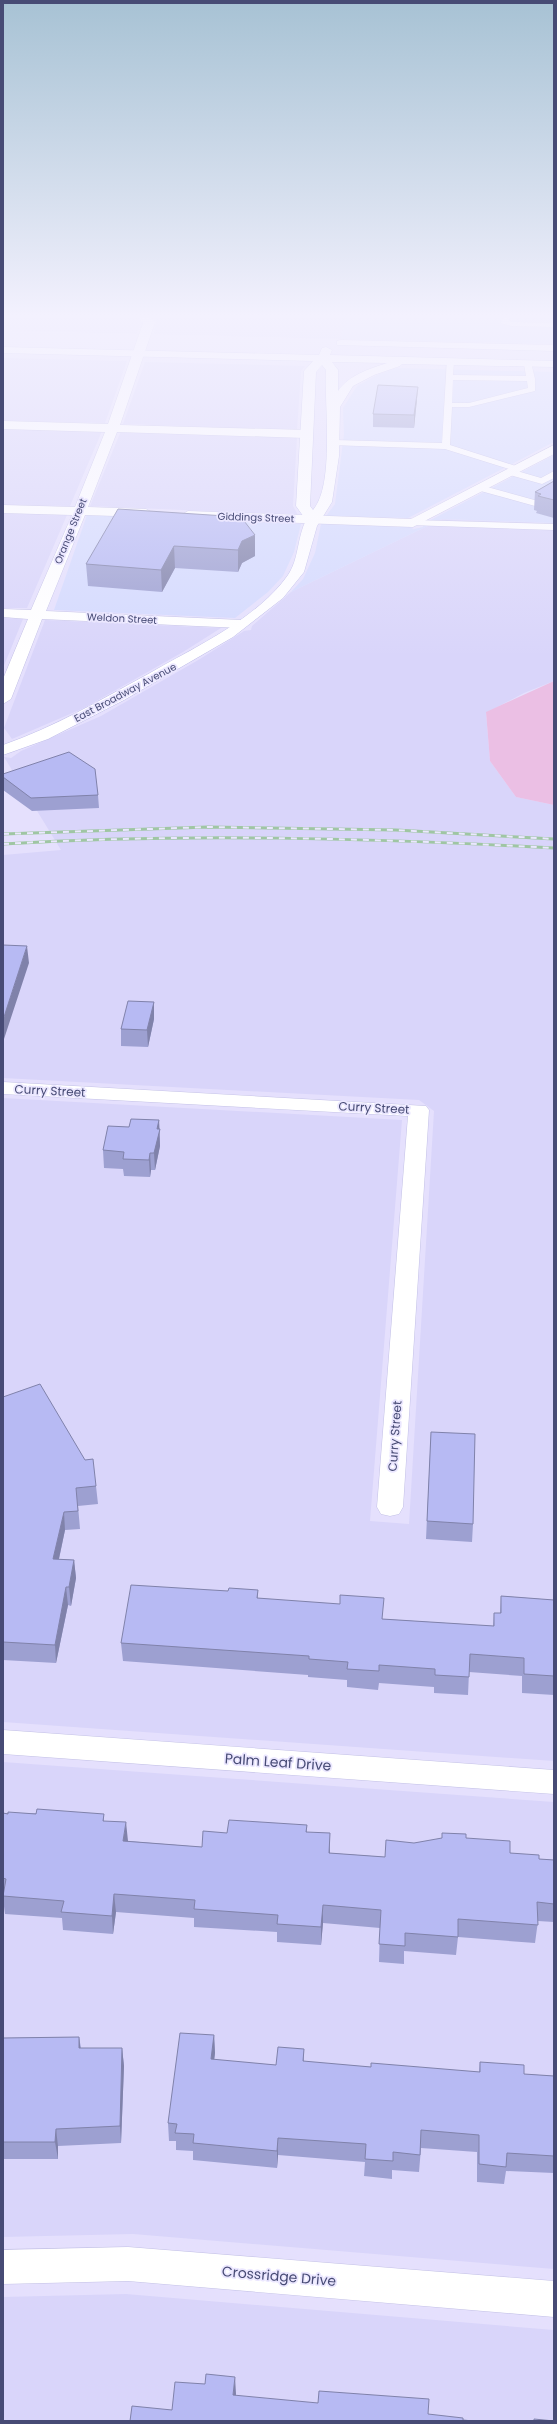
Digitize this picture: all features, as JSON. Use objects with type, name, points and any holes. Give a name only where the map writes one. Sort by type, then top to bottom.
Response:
[{"type":"street","name":"Orange Street","points":[[3,699],[78,510],[111,431]]},
{"type":"street","points":[[227,431],[306,434],[303,506],[312,520],[325,504],[334,443],[334,431]]},
{"type":"street","points":[[413,523],[554,449]]},
{"type":"street","points":[[3,509],[78,510],[156,514]]},
{"type":"street","name":"Giddings Street","points":[[172,514],[413,523]]},
{"type":"street","name":"East Broadway Avenue","points":[[4,749],[92,712],[191,656],[241,624],[278,594],[293,577],[304,553],[312,520]]},
{"type":"street","name":"Weldon Street","points":[[3,613],[241,624]]},
{"type":"street","name":"Curry Street","points":[[3,1088],[418,1110],[390,1507]]},
{"type":"street","name":"Palm Leaf Drive","points":[[3,1742],[554,1782]]},
{"type":"street","name":"Crossridge Drive","points":[[3,2267],[128,2264],[554,2299]]},
{"type":"lane","points":[[446,446],[447,431]]},
{"type":"lane","points":[[390,444],[391,433]]},
{"type":"lane","points":[[334,443],[446,446],[542,481],[554,474]]},
{"type":"lane","points":[[480,488],[535,503]]},
{"type":"lane","points":[[413,523],[554,528]]},
{"type":"shaded area","points":[[3,431],[102,431],[70,506],[3,505]]},
{"type":"shaded area","points":[[121,431],[297,437],[293,506],[298,515],[90,506]]},
{"type":"shaded area","points":[[344,431],[554,431],[554,442],[408,518],[326,516],[335,504]]},
{"type":"shaded area","points":[[554,455],[554,523],[442,519],[291,592],[303,579],[315,553],[321,524],[409,527],[414,529],[423,527],[423,524]]},
{"type":"shaded area","points":[[3,513],[67,515],[27,608],[3,608]]},
{"type":"shaded area","points":[[87,515],[301,524],[294,552],[283,576],[268,592],[235,618],[54,610]]},
{"type":"shaded area","points":[[442,519],[554,523],[554,681],[524,693],[486,713],[490,761],[516,797],[554,805],[554,1761],[3,1722],[3,1098],[402,1120],[370,1521],[409,1524],[434,1111],[419,1100],[3,1078],[3,855],[61,850],[4,757],[11,758],[21,751],[101,716],[200,659],[244,631],[251,630],[252,626],[291,592]]},
{"type":"shaded area","points":[[3,618],[23,619],[3,668]]},
{"type":"shaded area","points":[[45,620],[221,628],[183,652],[84,708],[12,739],[4,728]]},
{"type":"shaded area","points":[[554,681],[554,805],[516,797],[490,761],[486,712]]},
{"type":"shaded area","points":[[3,1762],[554,1802],[554,2269],[133,2234],[3,2237]]},
{"type":"shaded area","points":[[126,2294],[554,2330],[554,2421],[3,2421],[3,2297]]},
{"type":"building","points":[[554,481],[554,500],[538,496],[541,494],[535,492]]},
{"type":"building","points":[[118,509],[241,517],[255,535],[242,541],[238,550],[174,546],[161,570],[86,564]]},
{"type":"building","points":[[69,752],[95,769],[98,795],[31,798],[3,777],[3,774]]},
{"type":"building","points":[[3,945],[27,946],[3,1020]]},
{"type":"building","points":[[128,1001],[154,1002],[147,1030],[121,1029]]},
{"type":"building","points":[[131,1119],[159,1120],[157,1129],[160,1129],[154,1153],[150,1153],[149,1160],[123,1159],[124,1152],[103,1150],[108,1126],[129,1127]]},
{"type":"building","points":[[40,1384],[85,1460],[93,1459],[96,1486],[76,1488],[78,1511],[64,1512],[53,1559],[74,1560],[69,1587],[66,1587],[55,1645],[3,1642],[3,1397]]},
{"type":"building","points":[[431,1432],[475,1434],[473,1524],[427,1521]]},
{"type":"building","points":[[131,1585],[228,1591],[229,1588],[258,1590],[257,1598],[340,1604],[340,1595],[384,1598],[382,1619],[494,1626],[494,1613],[501,1613],[501,1596],[554,1600],[554,1676],[524,1674],[524,1658],[470,1654],[469,1677],[435,1675],[435,1669],[379,1665],[379,1671],[347,1669],[348,1662],[309,1659],[309,1656],[121,1643]]},
{"type":"building","points":[[37,1809],[104,1814],[103,1821],[126,1822],[123,1841],[202,1847],[203,1831],[227,1833],[229,1820],[307,1825],[306,1832],[330,1833],[329,1853],[385,1857],[386,1840],[414,1843],[442,1838],[442,1833],[466,1834],[466,1838],[510,1841],[510,1853],[539,1855],[539,1859],[554,1860],[554,1904],[537,1902],[538,1925],[458,1919],[458,1937],[405,1933],[405,1946],[379,1944],[381,1910],[323,1905],[321,1927],[277,1924],[278,1915],[194,1909],[195,1900],[114,1894],[112,1916],[61,1912],[64,1901],[3,1896],[6,1879],[3,1878],[3,1813],[36,1814]]},
{"type":"building","points":[[180,2033],[214,2035],[211,2059],[276,2065],[278,2047],[304,2049],[303,2061],[371,2067],[371,2063],[480,2072],[480,2062],[524,2065],[524,2074],[554,2076],[554,2156],[507,2153],[506,2167],[479,2164],[479,2135],[421,2130],[420,2155],[393,2152],[393,2161],[365,2159],[366,2144],[278,2138],[277,2151],[193,2143],[194,2134],[175,2133],[177,2124],[168,2123]]},
{"type":"building","points":[[79,2037],[79,2048],[122,2048],[120,2126],[56,2129],[55,2142],[3,2142],[3,2038]]},
{"type":"building","points":[[206,2374],[235,2377],[233,2395],[318,2403],[319,2391],[429,2399],[428,2414],[463,2418],[463,2420],[473,2421],[130,2421],[132,2406],[172,2410],[175,2382],[205,2384]]},
{"type":"building","points":[[534,2419],[554,2421],[534,2421]]},
{"type":"railway","points":[[3,834],[208,827],[396,830],[554,839]]},
{"type":"railway","points":[[3,844],[141,839],[278,838],[347,839],[554,848]]}]
